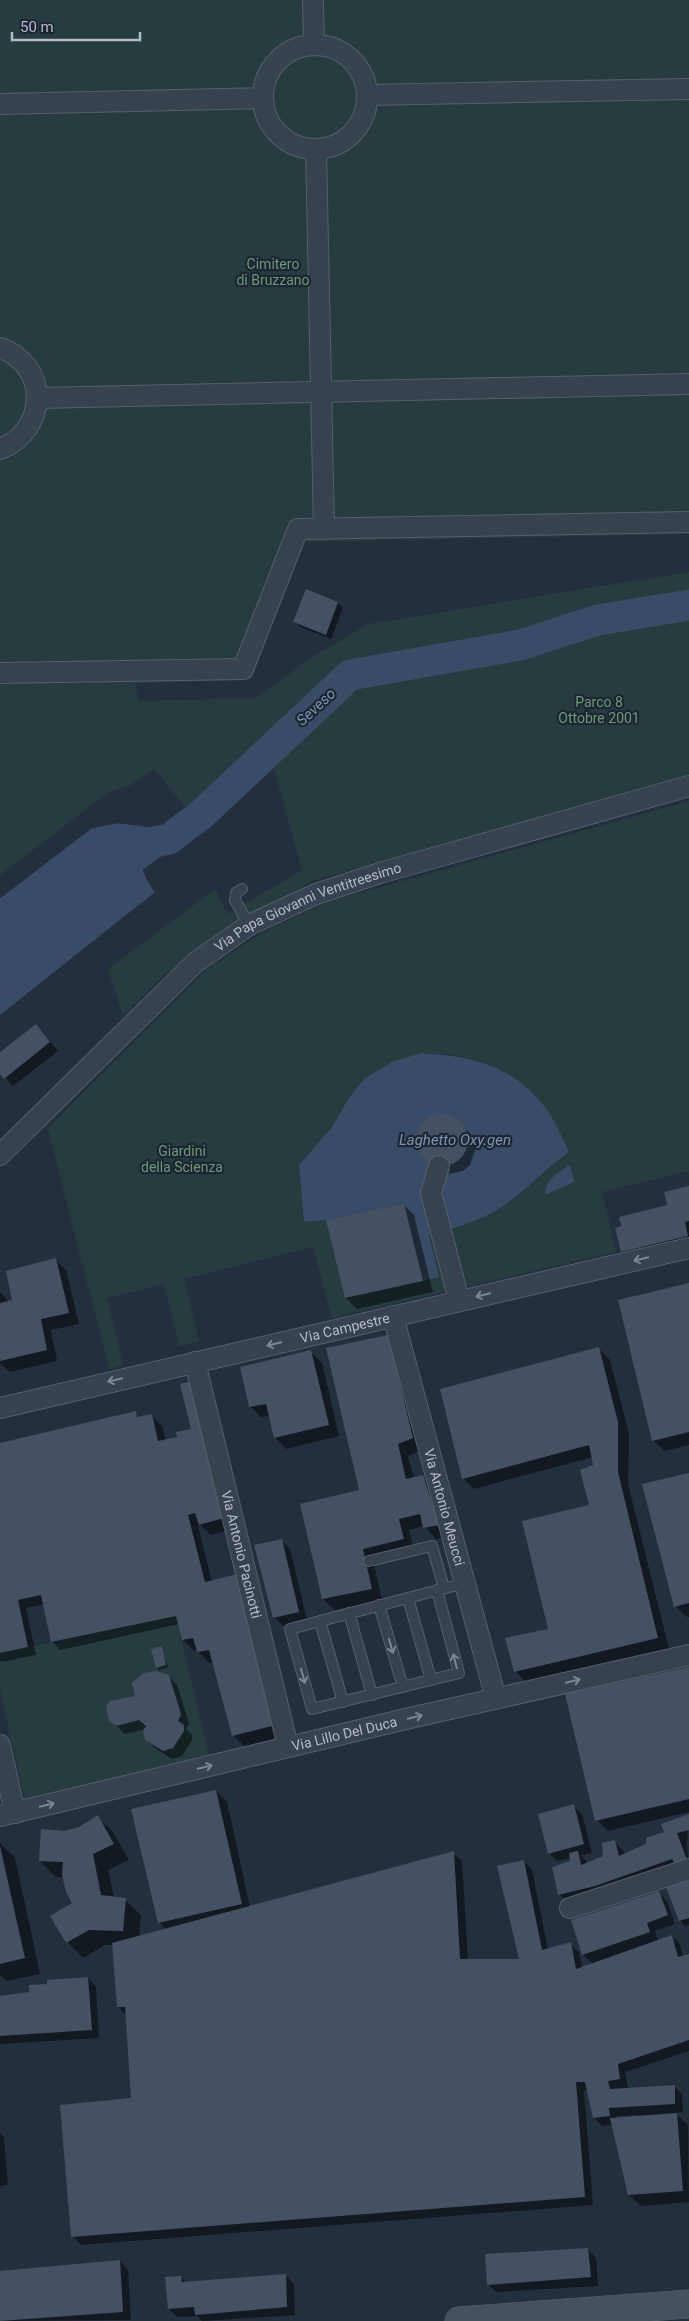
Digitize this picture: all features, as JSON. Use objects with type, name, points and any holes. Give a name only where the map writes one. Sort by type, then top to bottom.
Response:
[{"type":"main road","points":[[459,2321],[689,2304]]},
{"type":"street","points":[[313,0],[314,44]]},
{"type":"street","points":[[314,44],[334,48],[351,59],[362,76],[367,96],[363,116],[352,133],[336,144],[316,149],[296,145],[278,134],[267,117],[262,98],[266,78],[277,60],[294,49],[314,44]]},
{"type":"street","points":[[367,96],[689,89]]},
{"type":"street","points":[[0,104],[262,98]]},
{"type":"street","points":[[316,149],[324,529]]},
{"type":"street","points":[[0,348],[16,356],[25,365],[36,386],[37,398],[36,410],[26,431],[13,442],[0,449]]},
{"type":"street","points":[[37,398],[689,384]]},
{"type":"street","points":[[0,673],[243,670],[298,529],[689,522]]},
{"type":"street","name":"Via Papa Giovanni Ventitreesimo","points":[[0,1155],[196,962],[249,925],[316,894],[380,873],[689,786]]},
{"type":"street","points":[[439,1166],[431,1193],[459,1300]]},
{"type":"street","name":"Via Campestre","points":[[0,1408],[689,1248]]},
{"type":"street","name":"Via Antonio Meucci","points":[[393,1316],[496,1699]]},
{"type":"street","name":"Via Antonio Pacinotti","points":[[195,1362],[288,1748]]},
{"type":"street","name":"Via Lillo Del Duca","points":[[8,1814],[689,1655]]},
{"type":"street","points":[[0,1745],[8,1814]]},
{"type":"street","points":[[570,1908],[689,1870]]},
{"type":"lane","points":[[242,889],[236,893],[236,900],[249,925]]},
{"type":"lane","points":[[369,1561],[432,1546],[441,1589],[459,1673],[312,1709],[290,1629],[349,1613],[408,1598],[441,1589],[465,1583]]},
{"type":"lane","points":[[408,1598],[431,1680]]},
{"type":"lane","points":[[380,1605],[403,1687]]},
{"type":"lane","points":[[349,1613],[372,1694]]},
{"type":"lane","points":[[320,1621],[343,1702]]},
{"type":"green space","name":"Cimitero di Bruzzano","points":[[0,0],[689,0],[689,534],[305,542],[251,680],[135,683],[139,701],[256,698],[311,658],[368,624],[689,572],[689,776],[312,881],[241,921],[205,944],[165,975],[123,1016],[108,969],[215,889],[228,914],[302,870],[273,765],[201,826],[154,769],[131,785],[109,792],[0,875]]},
{"type":"green space","name":"Giardini della Scienza","points":[[689,801],[689,1171],[602,1192],[616,1252],[332,1318],[313,1247],[184,1279],[199,1341],[179,1346],[164,1284],[107,1298],[123,1365],[109,1369],[48,1128],[208,968],[265,931],[330,901]],"holes":[[[421,1053],[456,1055],[493,1066],[569,1152],[503,1207],[472,1222],[428,1235],[438,1276],[404,1203],[326,1220],[305,1222],[299,1165],[332,1127],[348,1099]]]},
{"type":"green space","points":[[176,1616],[209,1757],[25,1801],[0,1690],[0,1653]]},
{"type":"water","points":[[122,850],[129,853],[138,862],[155,892],[0,1015],[0,932],[99,855]]},
{"type":"water","name":"Laghetto Oxy.gen","points":[[421,1053],[458,1057],[492,1066],[507,1073],[535,1095],[547,1110],[569,1152],[504,1206],[494,1212],[473,1222],[429,1235],[439,1277],[423,1281],[404,1203],[326,1220],[304,1222],[299,1165],[332,1127],[348,1099],[364,1079],[392,1062]]},
{"type":"water","points":[[570,1165],[574,1182],[545,1195],[550,1181]]},
{"type":"building","points":[[306,589],[338,602],[326,635],[293,622]]},
{"type":"building","points":[[36,1024],[50,1042],[4,1079],[0,1074],[0,1052]]},
{"type":"building","points":[[442,1114],[456,1118],[464,1126],[468,1140],[464,1154],[456,1162],[442,1166],[428,1162],[420,1154],[416,1140],[420,1126],[428,1118]]},
{"type":"building","points":[[689,1186],[689,1221],[685,1222],[688,1236],[621,1252],[615,1228],[621,1226],[619,1217],[667,1205],[664,1192]]},
{"type":"building","points":[[404,1203],[423,1281],[345,1298],[326,1220]]},
{"type":"building","points":[[56,1258],[69,1313],[41,1319],[47,1350],[0,1361],[0,1303],[12,1300],[6,1271]]},
{"type":"building","points":[[689,1283],[689,1432],[652,1441],[618,1300]]},
{"type":"building","points":[[388,1335],[413,1438],[398,1444],[406,1479],[423,1475],[439,1525],[423,1528],[420,1514],[399,1519],[404,1539],[363,1549],[372,1589],[322,1599],[300,1504],[359,1490],[326,1348]]},
{"type":"building","points":[[599,1347],[618,1422],[618,1472],[658,1638],[514,1672],[505,1638],[548,1629],[522,1521],[589,1505],[580,1470],[593,1465],[589,1445],[462,1479],[440,1389]]},
{"type":"building","points":[[311,1350],[329,1425],[274,1438],[266,1404],[249,1407],[240,1367]]},
{"type":"building","points":[[191,1381],[224,1518],[199,1525],[195,1513],[188,1515],[205,1582],[238,1574],[276,1725],[232,1736],[209,1650],[197,1652],[193,1638],[182,1640],[176,1616],[51,1642],[41,1595],[18,1600],[28,1647],[0,1653],[0,1443],[136,1411],[137,1417],[152,1414],[158,1441],[177,1437],[176,1432],[191,1429],[180,1384]]},
{"type":"building","points":[[689,1473],[689,1603],[674,1607],[642,1484]]},
{"type":"building","points":[[282,1539],[299,1612],[273,1618],[254,1545]]},
{"type":"building","points":[[162,1646],[166,1665],[156,1668],[151,1649]]},
{"type":"building","points":[[689,1667],[689,1799],[595,1821],[565,1694]]},
{"type":"building","points":[[156,1671],[169,1675],[181,1714],[178,1721],[184,1725],[184,1731],[173,1748],[163,1751],[145,1740],[143,1731],[146,1726],[139,1720],[116,1726],[109,1721],[106,1706],[110,1701],[135,1696],[132,1683],[143,1673]]},
{"type":"building","points":[[216,1790],[242,1904],[158,1923],[131,1809]]},
{"type":"building","points":[[574,1804],[584,1844],[548,1854],[538,1814]]},
{"type":"building","points":[[689,1814],[689,1830],[677,1833],[687,1860],[675,1864],[672,1859],[595,1886],[558,1895],[552,1867],[570,1861],[569,1853],[578,1851],[581,1865],[603,1856],[602,1843],[615,1840],[619,1856],[646,1844],[646,1838],[664,1832],[661,1824]]},
{"type":"building","points":[[98,1815],[114,1844],[93,1854],[101,1895],[126,1898],[123,1931],[89,1930],[66,1943],[50,1916],[72,1903],[66,1892],[62,1875],[63,1862],[39,1861],[41,1829],[64,1831],[79,1827]]},
{"type":"building","points":[[0,1846],[25,1958],[0,1964]]},
{"type":"building","points":[[454,1851],[460,1959],[519,1959],[497,1866],[524,1860],[542,1950],[571,1942],[576,1969],[672,1935],[678,1957],[689,1954],[689,2040],[618,2064],[620,2079],[608,2081],[610,2089],[675,2085],[675,2104],[609,2108],[610,2116],[593,2118],[585,2082],[576,2082],[585,2197],[71,2237],[60,2105],[131,2098],[125,2007],[117,2007],[112,1943]]},
{"type":"building","points":[[689,1880],[689,1918],[679,1921],[666,1887]]},
{"type":"building","points":[[659,1891],[668,1915],[647,1923],[650,1932],[582,1955],[571,1920]]},
{"type":"building","points":[[88,1977],[92,2030],[0,2036],[0,1996],[29,1992],[29,1985],[47,1984],[47,1980]]},
{"type":"building","points":[[677,2113],[683,2191],[628,2195],[610,2118]]},
{"type":"building","points":[[588,2248],[591,2277],[487,2285],[485,2254]]},
{"type":"building","points":[[120,2260],[123,2312],[0,2321],[0,2271]]},
{"type":"building","points":[[286,2274],[287,2307],[195,2315],[194,2307],[168,2309],[165,2277],[181,2276],[182,2282]]},
{"type":"waterway","name":"Seveso","points":[[0,918],[98,843],[118,839],[150,843],[169,839],[203,813],[350,675],[520,645],[598,620],[689,605]]},
{"type":"waterway","points":[[121,878],[138,862],[169,839]]},
{"type":"park label","name":"Parco 8 Ottobre 2001","points":[[599,710]]}]
